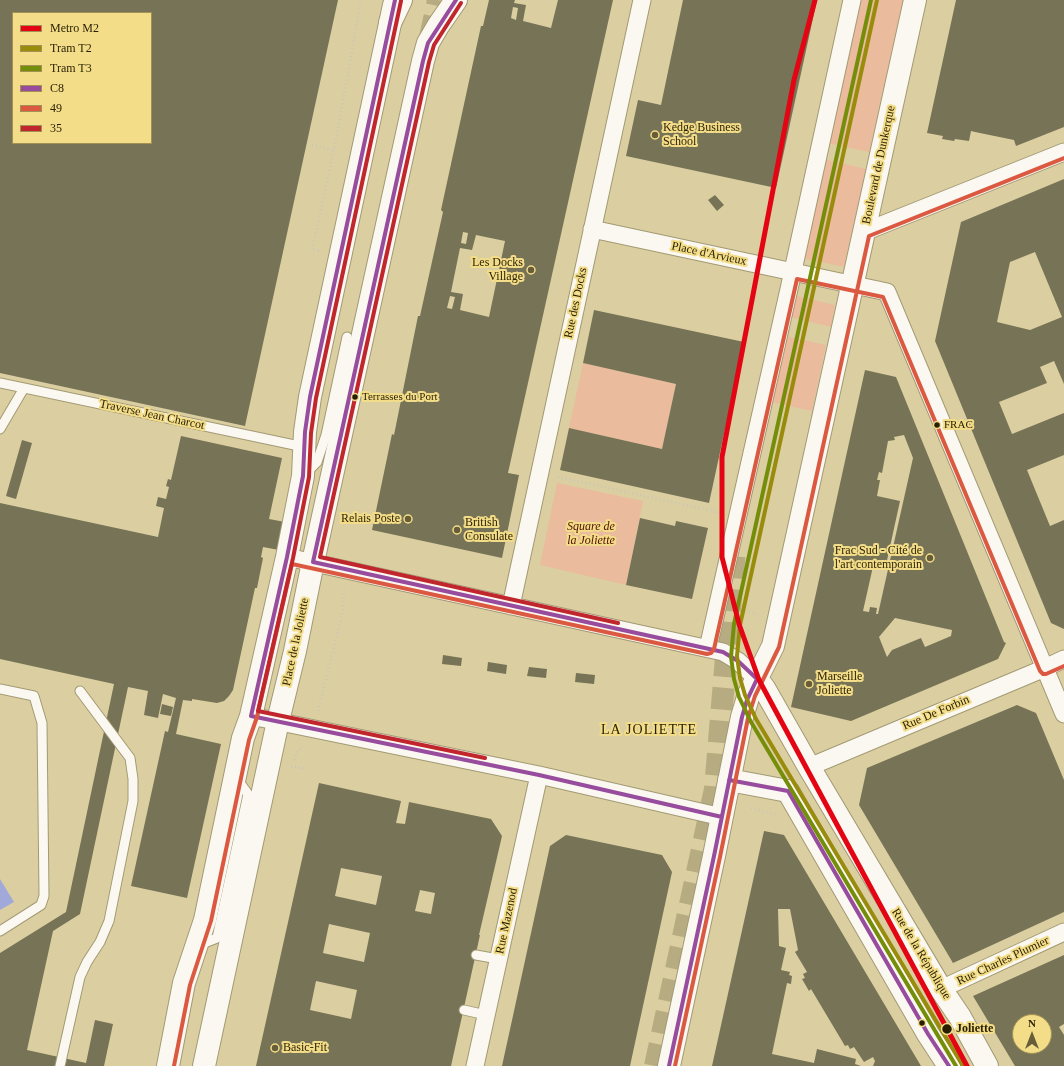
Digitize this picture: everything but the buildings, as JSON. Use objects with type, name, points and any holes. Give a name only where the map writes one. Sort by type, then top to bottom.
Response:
[{"type":"main road","points":[[168,1066],[184,982],[205,920],[243,738],[251,716],[287,557],[303,476],[304,447],[310,397],[395,0]]},
{"type":"main road","points":[[390,23],[401,0]]},
{"type":"main road","name":"Place de la Joliette","points":[[204,1066],[423,61],[428,43],[456,0]]},
{"type":"main road","name":"Boulevard de Dunkerque","points":[[669,1066],[744,706],[770,654],[779,619],[915,0]]},
{"type":"main road","name":"Rue de la République","points":[[757,679],[766,691],[808,767],[941,989],[960,1017],[987,1066]]},
{"type":"main road","points":[[729,780],[788,791],[928,1034],[949,1066]]},
{"type":"street","name":"Rue des Docks","points":[[511,606],[642,0]]},
{"type":"street","points":[[708,648],[852,0]]},
{"type":"street","points":[[864,232],[1064,152]]},
{"type":"street","name":"Place d'Arvieux","points":[[592,229],[886,292],[1046,668]]},
{"type":"street","points":[[287,557],[708,648],[723,652],[733,657],[757,679]]},
{"type":"street","name":"Rue De Forbin","points":[[808,767],[1046,668],[1064,659]]},
{"type":"street","points":[[1046,668],[1064,714]]},
{"type":"street","points":[[251,716],[539,775],[722,817]]},
{"type":"street","name":"Rue Mazenod","points":[[475,1066],[539,775]]},
{"type":"street","name":"Rue Charles Plumier","points":[[941,989],[1064,932]]},
{"type":"lane","points":[[303,476],[317,462],[326,435],[347,337]]},
{"type":"lane","name":"Traverse Jean Charcot","points":[[0,383],[304,447]]},
{"type":"lane","points":[[0,429],[24,388]]},
{"type":"lane","points":[[0,689],[34,696],[42,723],[44,896],[41,905],[0,930]]},
{"type":"lane","points":[[60,1066],[80,978],[87,962],[100,942],[109,921],[133,801],[133,779],[130,758],[80,691]]},
{"type":"lane","points":[[476,955],[498,959]]},
{"type":"lane","points":[[464,1010],[486,1015]]},
{"type":"path","points":[[312,250],[334,150],[361,0]]},
{"type":"path","points":[[312,145],[334,150]]},
{"type":"path","points":[[540,473],[718,512],[716,519]]},
{"type":"path","points":[[316,715],[343,610],[344,582]]},
{"type":"path","points":[[718,605],[779,619]]},
{"type":"path","points":[[291,766],[298,750],[305,747]]},
{"type":"path","points":[[286,765],[307,769]]},
{"type":"green space","points":[[859,0],[903,0],[869,152],[827,143]]},
{"type":"green space","points":[[824,159],[866,169],[844,267],[802,258]]},
{"type":"green space","points":[[797,296],[835,305],[831,327],[790,317],[794,297]]},
{"type":"green space","points":[[785,336],[826,345],[812,411],[771,402]]},
{"type":"green space","points":[[583,363],[676,384],[662,449],[569,428]]},
{"type":"green space","name":"Square de la Joliette","points":[[557,483],[643,501],[626,585],[540,565]]},
{"type":"water","points":[[0,879],[14,902],[0,910]]},
{"type":"tunnel","points":[[430,38],[438,0]]},
{"type":"tunnel","points":[[655,1066],[715,789],[735,550]]},
{"type":"metro line","name":"M2","points":[[815,0],[794,80],[722,457],[722,557],[739,624],[759,680],[967,1066]]},
{"type":"tram line","name":"T3","points":[[871,0],[734,624],[731,657],[734,679],[739,697],[751,722],[956,1066]]},
{"type":"tram line","name":"T2","points":[[877,0],[740,625],[737,656],[740,678],[745,695],[756,719],[963,1066]]},
{"type":"transit line","name":"C8","points":[[395,0],[310,397],[305,432],[303,476],[287,557],[251,716],[539,775],[722,817]]},
{"type":"transit line","name":"C8","points":[[456,0],[428,43],[423,61],[313,562],[723,652],[738,661],[757,679],[747,700],[742,717],[669,1066]]},
{"type":"transit line","name":"35","points":[[401,1],[316,398],[311,433],[309,477],[293,558],[258,711],[485,758]]},
{"type":"transit line","name":"35","points":[[461,3],[434,45],[429,62],[320,557],[618,623]]},
{"type":"transit line","name":"49","points":[[675,1066],[748,718],[755,696],[779,647],[869,236],[1064,158]]},
{"type":"transit line","name":"49","points":[[174,1066],[190,985],[211,921],[249,740],[257,717],[292,564],[707,654],[711,653],[714,649],[797,279],[883,297],[1040,671],[1043,674],[1046,674],[1064,666]]},
{"type":"transit line","name":"C8","points":[[729,780],[788,791],[928,1034],[949,1066]]},
{"type":"place","name":"Kedge Business School","points":[[655,135]]},
{"type":"place","name":"Les Docks Village","points":[[531,270]]},
{"type":"place","name":"Terrasses du Port","points":[[355,397]]},
{"type":"place","name":"FRAC","points":[[937,425]]},
{"type":"place","name":"Relais Poste","points":[[408,519]]},
{"type":"place","name":"British Consulate","points":[[457,530]]},
{"type":"place","name":"Frac Sud - Cité de l'art contemporain","points":[[930,558]]},
{"type":"place","name":"Marseille Joliette","points":[[809,684]]},
{"type":"place","name":"Joliette","points":[[947,1029]]},
{"type":"place","name":"Basic-Fit","points":[[275,1048]]},
{"type":"district","name":"LA JOLIETTE","points":[[649,730]]}]
